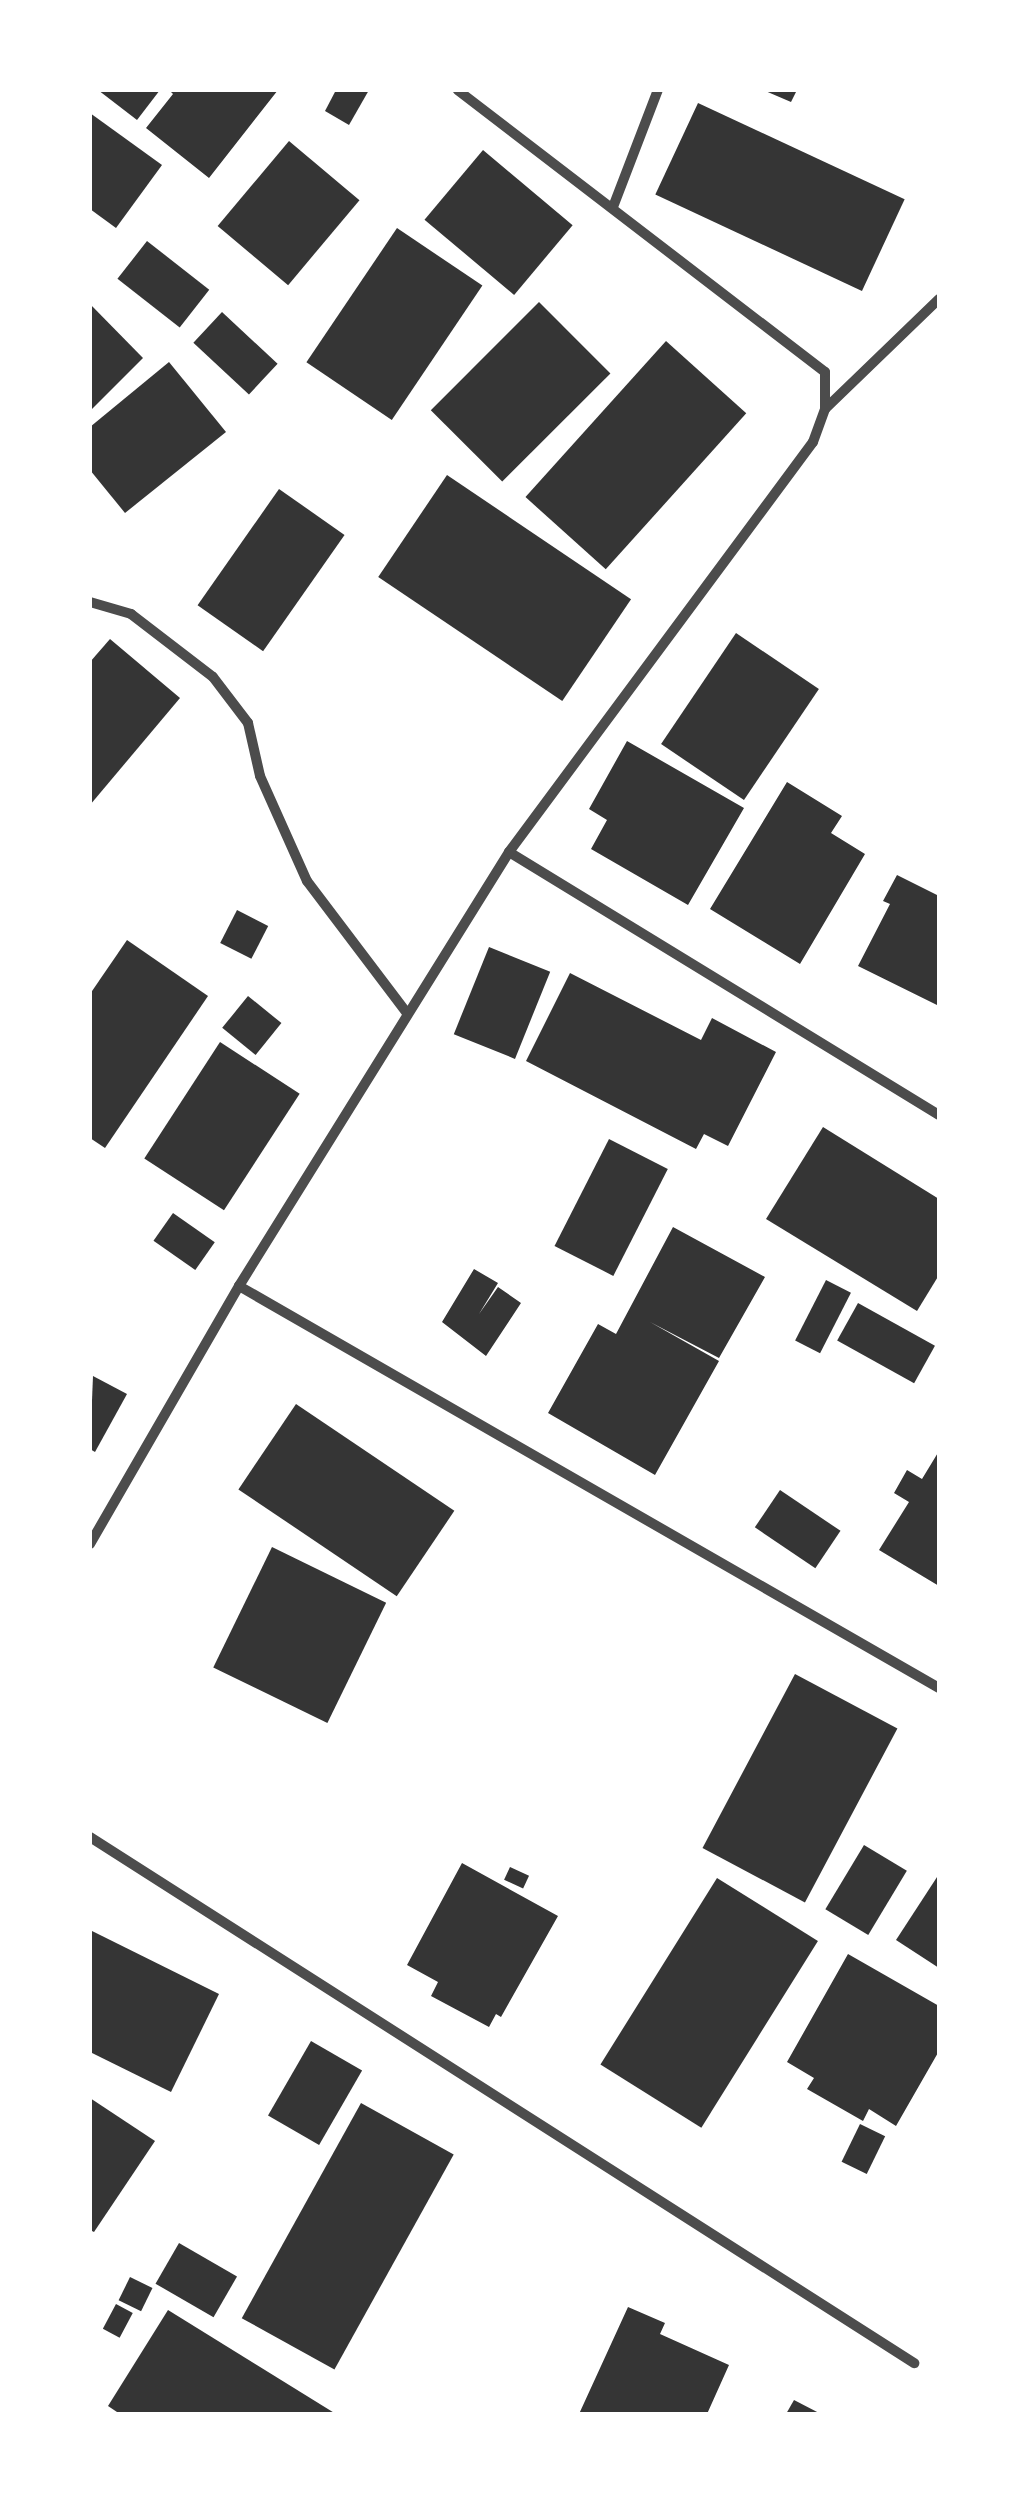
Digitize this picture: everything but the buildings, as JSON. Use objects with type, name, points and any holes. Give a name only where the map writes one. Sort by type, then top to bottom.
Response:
[{"type":"street","points":[[90,1544],[240,1286],[406,1012],[509,852],[813,442],[825,409],[825,372],[458,90]]},
{"type":"street","points":[[614,208],[658,90]]},
{"type":"street","points":[[825,409],[939,299]]},
{"type":"street","points":[[90,602],[131,614],[213,676],[248,724],[260,776],[306,882],[406,1012]]},
{"type":"street","points":[[509,852],[939,1115]]},
{"type":"street","points":[[240,1286],[939,1688]]},
{"type":"street","points":[[90,1836],[914,2363]]}]
